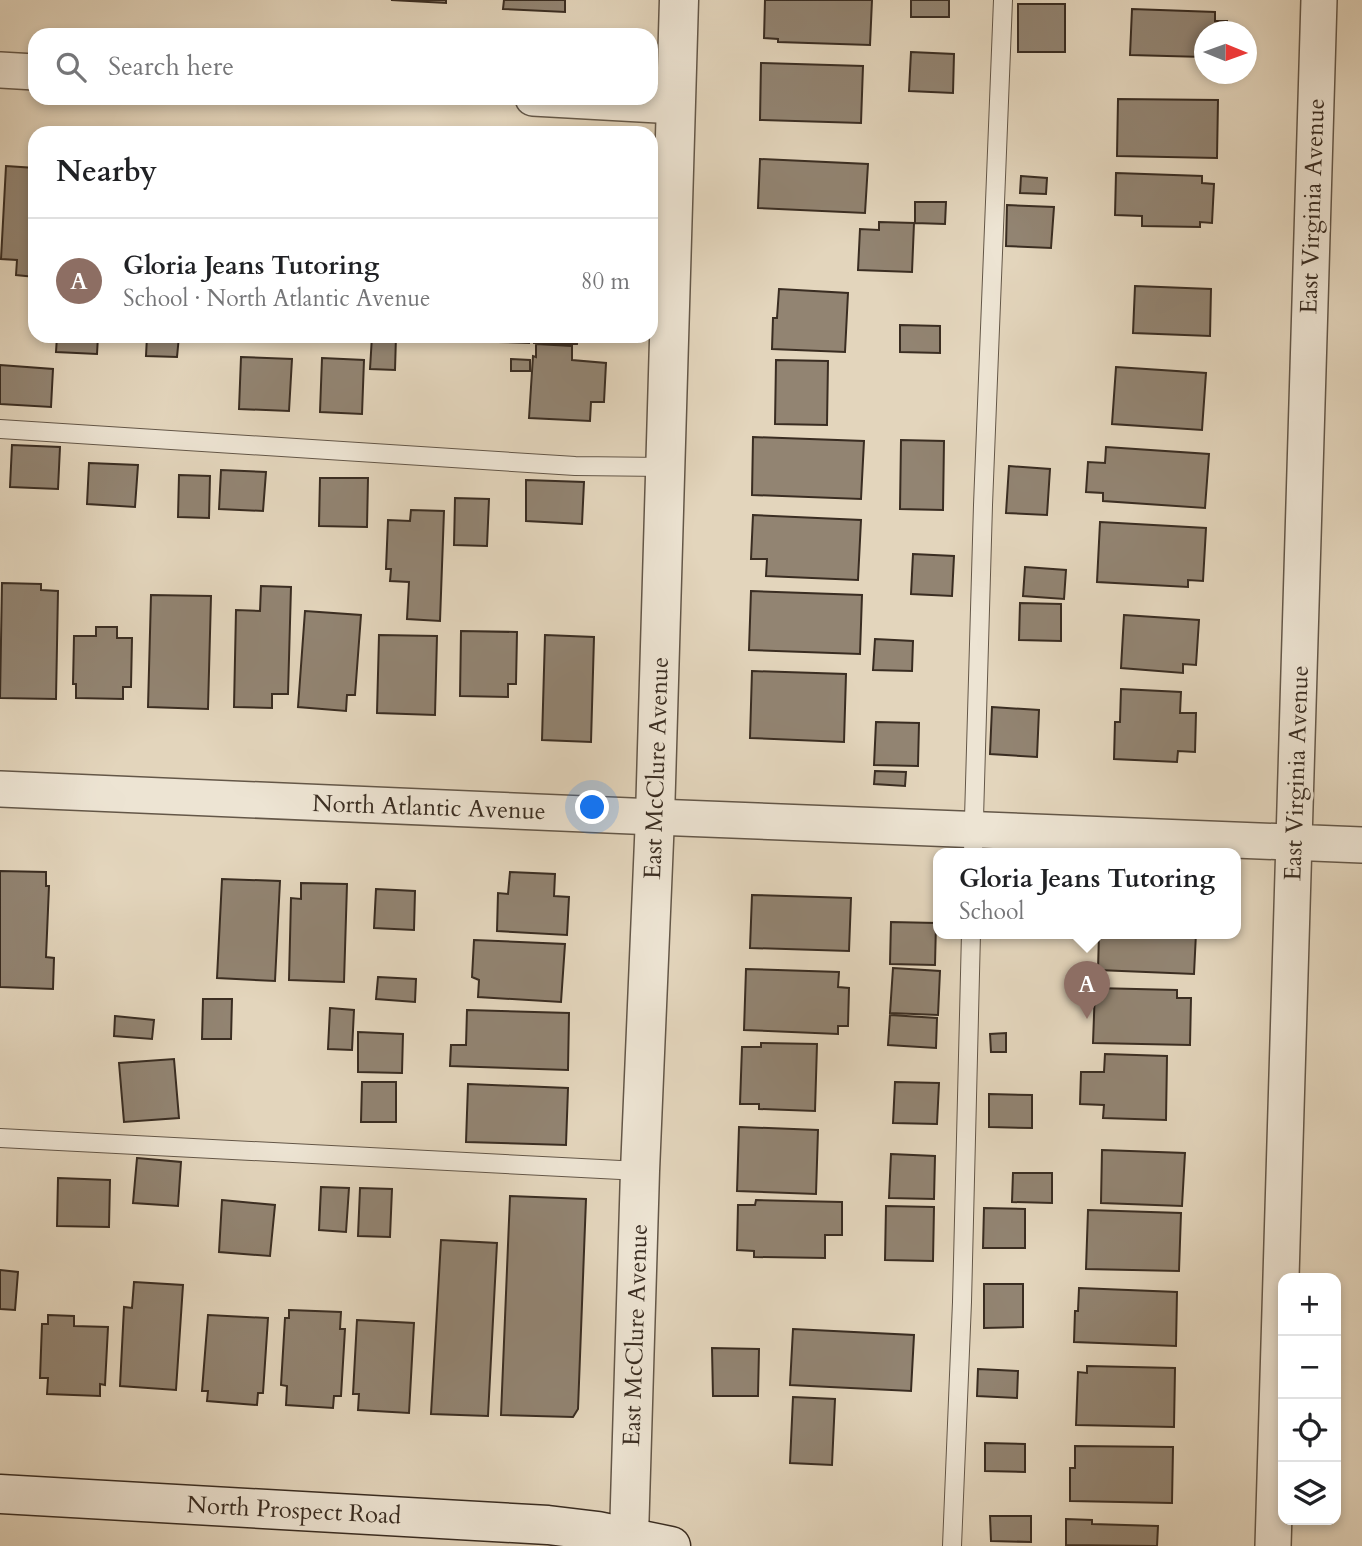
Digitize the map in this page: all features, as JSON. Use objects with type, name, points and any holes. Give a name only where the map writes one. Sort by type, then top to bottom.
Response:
[{"type":"street","name":"East McClure Avenue","points":[[605,1538],[640,1171],[655,817],[679,0]]},
{"type":"street","name":"East Virginia Avenue","points":[[1273,1546],[1319,0]]},
{"type":"street","points":[[0,70],[28,72]]},
{"type":"street","points":[[658,105],[676,106]]},
{"type":"street","name":"North Atlantic Avenue","points":[[0,789],[655,817],[973,841],[1293,842],[1362,845]]},
{"type":"street","name":"North Prospect Road","points":[[0,1494],[494,1521],[579,1528],[605,1538],[671,1546]]},
{"type":"lane","points":[[973,841],[1003,0]]},
{"type":"lane","points":[[0,429],[575,466],[665,467]]},
{"type":"lane","points":[[953,1546],[971,939]]},
{"type":"lane","points":[[0,1138],[640,1171]]},
{"type":"building","points":[[391,0],[446,0],[446,3]]},
{"type":"building","points":[[504,0],[565,0],[565,12],[503,9]]},
{"type":"building","points":[[765,0],[872,0],[870,45],[778,42],[778,39],[764,38]]},
{"type":"building","points":[[911,0],[949,0],[949,17],[911,17]]},
{"type":"building","points":[[1018,4],[1065,4],[1065,52],[1018,52]]},
{"type":"building","points":[[1132,9],[1215,12],[1215,21],[1194,21],[1194,57],[1130,55]]},
{"type":"building","points":[[911,52],[954,54],[953,93],[909,91]]},
{"type":"building","points":[[761,63],[863,66],[861,123],[760,120]]},
{"type":"building","points":[[1118,99],[1218,100],[1217,158],[1117,156]]},
{"type":"building","points":[[760,159],[868,164],[865,213],[758,208]]},
{"type":"building","points":[[6,166],[28,168],[28,276],[16,275],[17,260],[1,259]]},
{"type":"building","points":[[1116,173],[1202,176],[1202,183],[1214,184],[1212,223],[1200,222],[1200,227],[1142,226],[1142,216],[1115,215]]},
{"type":"building","points":[[1021,176],[1047,178],[1046,194],[1020,193]]},
{"type":"building","points":[[915,202],[946,202],[945,224],[915,223]]},
{"type":"building","points":[[1007,205],[1054,207],[1051,248],[1006,246]]},
{"type":"building","points":[[879,222],[914,223],[912,272],[858,270],[860,229],[879,230]]},
{"type":"building","points":[[1135,286],[1211,289],[1210,336],[1133,333]]},
{"type":"building","points":[[779,289],[848,293],[845,352],[772,349],[773,318],[777,318]]},
{"type":"building","points":[[900,325],[940,326],[940,353],[900,352]]},
{"type":"building","points":[[57,343],[98,343],[97,354],[56,352]]},
{"type":"building","points":[[147,343],[178,343],[177,357],[146,356]]},
{"type":"building","points":[[372,343],[396,343],[395,370],[370,369]]},
{"type":"building","points":[[536,344],[572,346],[572,360],[606,363],[604,402],[591,402],[590,421],[529,418]]},
{"type":"building","points":[[241,357],[292,359],[289,411],[239,409]]},
{"type":"building","points":[[322,358],[364,360],[362,414],[320,412]]},
{"type":"building","points":[[511,359],[530,360],[530,371],[511,371]]},
{"type":"building","points":[[776,360],[828,361],[827,425],[775,424]]},
{"type":"building","points":[[0,365],[53,369],[51,407],[0,404]]},
{"type":"building","points":[[1116,367],[1206,373],[1202,430],[1112,424]]},
{"type":"building","points":[[753,437],[864,441],[861,499],[752,495]]},
{"type":"building","points":[[901,440],[944,441],[943,510],[900,509]]},
{"type":"building","points":[[12,445],[60,447],[58,489],[10,487]]},
{"type":"building","points":[[1106,447],[1209,454],[1205,508],[1103,501],[1103,493],[1086,492],[1088,462],[1105,463]]},
{"type":"building","points":[[89,463],[138,465],[135,507],[87,504]]},
{"type":"building","points":[[1009,466],[1050,469],[1047,515],[1006,513]]},
{"type":"building","points":[[221,470],[266,472],[263,511],[219,509]]},
{"type":"building","points":[[179,475],[210,476],[209,518],[178,517]]},
{"type":"building","points":[[320,478],[368,478],[367,527],[319,526]]},
{"type":"building","points":[[526,480],[584,482],[582,524],[526,521]]},
{"type":"building","points":[[455,498],[489,499],[487,546],[454,545]]},
{"type":"building","points":[[411,510],[444,511],[440,621],[407,619],[409,582],[390,581],[391,569],[386,569],[388,520],[410,521]]},
{"type":"building","points":[[753,515],[861,520],[858,580],[766,576],[767,559],[751,559]]},
{"type":"building","points":[[1100,522],[1206,528],[1203,581],[1188,580],[1188,587],[1097,582]]},
{"type":"building","points":[[913,554],[954,556],[952,596],[911,594]]},
{"type":"building","points":[[1025,567],[1066,570],[1064,599],[1023,596]]},
{"type":"building","points":[[2,583],[41,584],[41,590],[58,591],[56,699],[0,698]]},
{"type":"building","points":[[261,586],[291,587],[288,694],[272,694],[272,708],[234,707],[236,610],[260,611]]},
{"type":"building","points":[[751,591],[862,595],[860,654],[749,650]]},
{"type":"building","points":[[151,595],[211,596],[208,709],[148,707]]},
{"type":"building","points":[[1020,603],[1061,604],[1061,641],[1019,640]]},
{"type":"building","points":[[305,611],[361,615],[355,695],[347,695],[346,711],[298,707]]},
{"type":"building","points":[[1124,615],[1199,620],[1196,665],[1183,664],[1183,673],[1121,668]]},
{"type":"building","points":[[96,627],[117,627],[117,638],[132,638],[131,687],[123,687],[123,699],[76,698],[76,684],[73,684],[74,636],[96,636]]},
{"type":"building","points":[[461,631],[517,632],[516,684],[508,684],[508,697],[460,696]]},
{"type":"building","points":[[379,635],[437,636],[435,715],[377,713]]},
{"type":"building","points":[[545,635],[594,637],[591,742],[542,740]]},
{"type":"building","points":[[875,639],[913,641],[912,671],[873,670]]},
{"type":"building","points":[[752,671],[846,674],[844,742],[750,738]]},
{"type":"building","points":[[1121,689],[1181,692],[1180,713],[1196,713],[1195,752],[1178,751],[1177,762],[1114,759],[1115,722],[1120,722]]},
{"type":"building","points":[[992,707],[1039,710],[1037,757],[990,754]]},
{"type":"building","points":[[876,722],[919,723],[918,766],[874,765]]},
{"type":"building","points":[[875,771],[906,772],[905,786],[874,784]]},
{"type":"building","points":[[0,871],[46,872],[46,886],[49,886],[46,957],[54,958],[53,989],[0,987]]},
{"type":"building","points":[[510,872],[555,874],[554,896],[569,897],[567,935],[497,931],[498,893],[508,894]]},
{"type":"building","points":[[222,879],[280,881],[275,981],[217,978]]},
{"type":"building","points":[[301,883],[347,884],[344,982],[289,980],[291,898],[301,899]]},
{"type":"building","points":[[376,889],[415,891],[414,930],[374,928]]},
{"type":"building","points":[[752,895],[851,898],[849,951],[750,948]]},
{"type":"building","points":[[891,922],[933,923],[935,965],[890,964]]},
{"type":"building","points":[[1099,939],[1196,939],[1194,974],[1098,970]]},
{"type":"building","points":[[474,940],[565,944],[561,1002],[478,997],[479,980],[472,977]]},
{"type":"building","points":[[893,968],[940,971],[938,1015],[890,1013]]},
{"type":"building","points":[[746,969],[839,972],[838,987],[849,988],[848,1026],[838,1026],[838,1034],[744,1030]]},
{"type":"building","points":[[378,977],[416,979],[415,1002],[376,999]]},
{"type":"building","points":[[1095,988],[1177,990],[1177,998],[1191,998],[1190,1045],[1093,1043]]},
{"type":"building","points":[[203,999],[232,999],[231,1039],[202,1039]]},
{"type":"building","points":[[330,1008],[354,1010],[352,1050],[328,1049]]},
{"type":"building","points":[[467,1010],[569,1013],[568,1070],[450,1066],[451,1045],[466,1045]]},
{"type":"building","points":[[890,1015],[937,1018],[936,1048],[888,1045]]},
{"type":"building","points":[[115,1016],[154,1020],[152,1039],[114,1036]]},
{"type":"building","points":[[358,1032],[403,1034],[402,1073],[358,1072]]},
{"type":"building","points":[[1006,1033],[1006,1052],[991,1052],[990,1034]]},
{"type":"building","points":[[761,1043],[817,1044],[815,1111],[759,1109],[759,1104],[740,1104],[742,1047],[761,1047]]},
{"type":"building","points":[[1105,1054],[1167,1056],[1166,1120],[1103,1118],[1104,1105],[1080,1104],[1081,1072],[1104,1072]]},
{"type":"building","points":[[174,1059],[179,1118],[124,1122],[119,1063]]},
{"type":"building","points":[[362,1082],[396,1082],[396,1122],[361,1122]]},
{"type":"building","points":[[895,1082],[939,1083],[937,1124],[893,1123]]},
{"type":"building","points":[[468,1084],[568,1088],[566,1145],[466,1142]]},
{"type":"building","points":[[989,1094],[1032,1095],[1032,1128],[989,1127]]},
{"type":"building","points":[[739,1127],[818,1130],[816,1194],[737,1191]]},
{"type":"building","points":[[1102,1150],[1185,1153],[1182,1206],[1101,1203]]},
{"type":"building","points":[[891,1154],[935,1156],[934,1199],[889,1198]]},
{"type":"building","points":[[137,1158],[181,1162],[178,1206],[133,1203]]},
{"type":"building","points":[[1013,1173],[1052,1173],[1052,1203],[1012,1202]]},
{"type":"building","points":[[58,1178],[110,1180],[109,1227],[57,1226]]},
{"type":"building","points":[[321,1187],[349,1188],[346,1232],[319,1230]]},
{"type":"building","points":[[360,1188],[392,1189],[390,1237],[358,1236]]},
{"type":"building","points":[[510,1196],[586,1199],[578,1409],[573,1417],[501,1415]]},
{"type":"building","points":[[222,1200],[275,1205],[270,1256],[219,1252]]},
{"type":"building","points":[[756,1200],[842,1202],[842,1235],[825,1235],[825,1258],[754,1257],[754,1251],[737,1250],[738,1205],[755,1205]]},
{"type":"building","points":[[886,1206],[934,1207],[933,1261],[885,1260]]},
{"type":"building","points":[[984,1208],[1025,1209],[1025,1248],[983,1248]]},
{"type":"building","points":[[1088,1210],[1181,1213],[1179,1271],[1086,1269]]},
{"type":"building","points":[[441,1240],[497,1243],[488,1416],[431,1414]]},
{"type":"building","points":[[0,1270],[18,1272],[15,1310],[0,1309]]},
{"type":"building","points":[[134,1282],[183,1285],[176,1390],[120,1386],[124,1307],[132,1308]]},
{"type":"building","points":[[984,1284],[1023,1284],[1023,1327],[984,1328]]},
{"type":"building","points":[[1079,1288],[1177,1292],[1176,1346],[1074,1342]]},
{"type":"building","points":[[289,1310],[341,1312],[340,1329],[345,1329],[341,1396],[334,1396],[333,1408],[286,1405],[287,1386],[281,1385],[285,1318],[289,1318]]},
{"type":"building","points":[[48,1315],[74,1316],[74,1326],[108,1327],[105,1385],[100,1384],[100,1396],[47,1394],[48,1378],[40,1378],[42,1324],[48,1324]]},
{"type":"building","points":[[208,1315],[268,1318],[263,1393],[258,1393],[257,1405],[207,1401],[208,1391],[202,1391]]},
{"type":"building","points":[[357,1320],[414,1323],[409,1413],[358,1410],[359,1394],[353,1394]]},
{"type":"building","points":[[793,1329],[914,1335],[911,1391],[790,1385]]},
{"type":"building","points":[[712,1348],[759,1349],[758,1396],[713,1396]]},
{"type":"building","points":[[1087,1366],[1175,1368],[1174,1427],[1076,1425],[1078,1372],[1087,1373]]},
{"type":"building","points":[[978,1369],[1018,1371],[1017,1398],[977,1396]]},
{"type":"building","points":[[793,1397],[835,1399],[832,1465],[790,1463]]},
{"type":"building","points":[[985,1443],[1025,1444],[1025,1472],[985,1471]]},
{"type":"building","points":[[1075,1446],[1173,1447],[1172,1503],[1070,1501],[1070,1468],[1075,1468]]},
{"type":"building","points":[[990,1516],[1031,1516],[1031,1542],[991,1541]]},
{"type":"building","points":[[1066,1519],[1092,1520],[1092,1524],[1158,1526],[1157,1546],[1066,1545]]},
{"type":"place","name":"Gloria Jeans Tutoring","points":[[1087,1019]]}]
